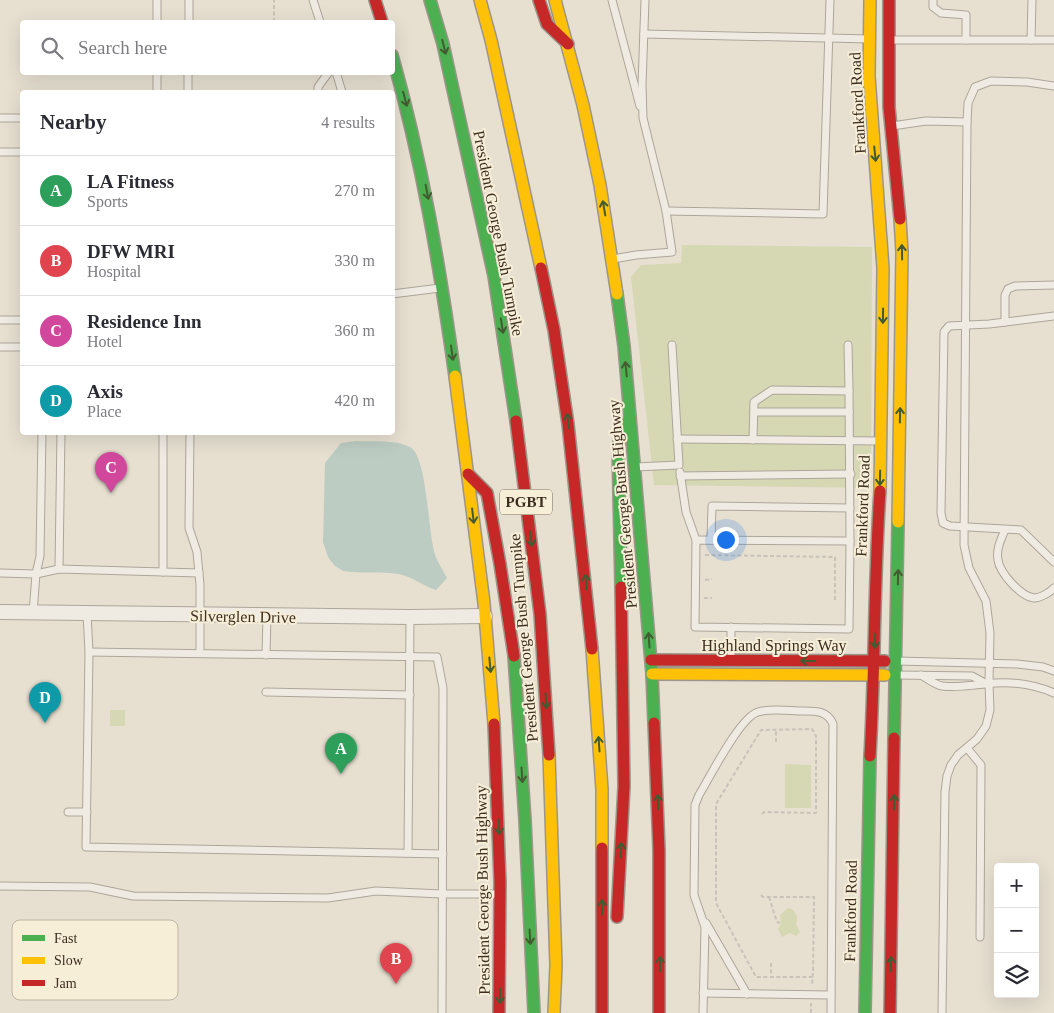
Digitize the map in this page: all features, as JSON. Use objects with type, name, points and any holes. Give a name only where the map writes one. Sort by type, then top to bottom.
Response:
[{"type":"main road","points":[[375,0],[381,20]]},
{"type":"main road","name":"President George Bush Turnpike","points":[[430,0],[443,44],[494,276],[517,428],[540,614],[551,784],[556,965],[554,1013]]},
{"type":"main road","name":"President George Bush Turnpike","points":[[480,0],[491,40],[554,330],[568,424],[591,633],[602,789],[602,1013]]},
{"type":"main road","points":[[539,0],[547,24],[568,44]]},
{"type":"main road","name":"President George Bush Highway","points":[[555,0],[568,44],[592,144],[622,330],[652,674],[659,850],[659,1013]]},
{"type":"main road","name":"Frankford Road","points":[[865,1013],[868,785],[874,675],[876,552],[881,441],[883,268],[881,216],[871,117],[869,76],[870,0]]},
{"type":"main road","name":"Frankford Road","points":[[889,0],[888,40],[891,126],[900,206],[902,252],[890,1013]]},
{"type":"main road","points":[[870,39],[888,40]]},
{"type":"main road","name":"President George Bush Highway","points":[[395,65],[409,112],[423,176],[443,288],[485,616],[496,745],[501,894],[499,1013]]},
{"type":"main road","points":[[602,955],[616,929],[624,786],[618,445],[630,417]]},
{"type":"main road","points":[[468,474],[487,493],[514,658],[534,1013]]},
{"type":"main road","name":"Highland Springs Way","points":[[651,660],[896,661]]},
{"type":"main road","name":"Highland Springs Way","points":[[652,674],[896,675]]},
{"type":"street","name":"Silverglen Drive","points":[[0,612],[267,616],[485,616]]},
{"type":"lane","points":[[157,0],[157,20]]},
{"type":"lane","points":[[189,0],[189,20]]},
{"type":"lane","points":[[313,0],[319,20]]},
{"type":"lane","points":[[612,0],[666,211],[672,252],[612,259]]},
{"type":"lane","points":[[643,118],[642,85],[645,0]]},
{"type":"lane","points":[[666,211],[823,214],[830,0]]},
{"type":"lane","points":[[933,0],[933,6],[941,13],[966,15],[966,40]]},
{"type":"lane","points":[[1031,40],[1032,0]]},
{"type":"lane","points":[[644,34],[870,39]]},
{"type":"lane","points":[[888,40],[1054,40]]},
{"type":"lane","points":[[157,75],[157,90]]},
{"type":"lane","points":[[188,75],[188,90]]},
{"type":"lane","points":[[318,90],[318,87],[327,75]]},
{"type":"lane","points":[[337,75],[341,90]]},
{"type":"lane","points":[[942,1013],[945,792],[947,776],[958,755],[977,739],[986,726],[990,710],[987,683],[990,633],[986,601],[969,568],[964,545],[968,103],[975,87],[991,81],[1026,82],[1054,86]]},
{"type":"lane","points":[[0,118],[20,118]]},
{"type":"lane","points":[[891,126],[926,122],[967,122]]},
{"type":"lane","points":[[0,152],[20,152]]},
{"type":"lane","points":[[1005,322],[1005,295],[1008,289],[1015,286],[1054,285]]},
{"type":"lane","points":[[395,294],[443,288]]},
{"type":"lane","points":[[1054,316],[989,324],[949,326],[944,332],[941,513],[943,523],[950,526],[1021,530],[1054,562]]},
{"type":"lane","points":[[0,320],[20,320]]},
{"type":"lane","points":[[672,345],[680,476],[686,512],[696,540],[695,627],[849,629],[850,441],[848,345]]},
{"type":"lane","points":[[0,346],[20,347]]},
{"type":"lane","points":[[753,440],[754,402],[772,390],[849,391]]},
{"type":"lane","points":[[754,412],[849,412]]},
{"type":"lane","points":[[33,613],[36,574],[40,556],[42,435]]},
{"type":"lane","points":[[59,569],[61,435]]},
{"type":"lane","points":[[163,435],[163,572]]},
{"type":"lane","points":[[190,435],[189,528],[197,552],[199,573],[200,653]]},
{"type":"lane","points":[[677,439],[881,441]]},
{"type":"lane","points":[[635,467],[679,465]]},
{"type":"lane","points":[[680,476],[850,474]]},
{"type":"lane","points":[[711,540],[712,506],[850,508]]},
{"type":"lane","points":[[1005,530],[999,543],[998,560],[1004,576],[1025,595],[1036,598],[1050,592],[1054,588]]},
{"type":"lane","points":[[696,540],[850,541]]},
{"type":"lane","points":[[0,573],[36,574],[59,569],[199,573]]},
{"type":"lane","points":[[87,614],[90,652],[86,847],[442,854]]},
{"type":"lane","points":[[266,654],[267,616]]},
{"type":"lane","points":[[408,852],[410,617]]},
{"type":"lane","points":[[731,628],[731,674]]},
{"type":"lane","points":[[90,652],[436,657],[443,688],[442,1013]]},
{"type":"lane","points":[[896,661],[1017,664],[1043,667],[1054,671]]},
{"type":"lane","points":[[896,675],[972,676],[987,683]]},
{"type":"lane","points":[[921,675],[940,686],[972,686],[987,683],[1038,686],[1054,693]]},
{"type":"lane","points":[[266,692],[410,695]]},
{"type":"lane","points":[[747,994],[695,903],[695,805],[699,795],[741,726],[751,715],[764,711],[811,711],[826,715],[831,720],[834,728],[831,1013]]},
{"type":"lane","points":[[967,748],[981,765],[980,937]]},
{"type":"lane","points":[[68,812],[87,812]]},
{"type":"lane","points":[[0,886],[90,887],[133,896],[328,898],[376,890],[442,894],[501,894]]},
{"type":"lane","points":[[702,917],[705,927],[703,1013]]},
{"type":"lane","points":[[704,993],[831,995]]},
{"type":"path","points":[[274,0],[274,20]]},
{"type":"path","points":[[702,555],[835,557],[835,602]]},
{"type":"path","points":[[702,580],[712,579]]},
{"type":"path","points":[[835,592],[842,592]]},
{"type":"path","points":[[702,598],[712,598]]},
{"type":"path","points":[[762,814],[764,812],[816,813],[816,736],[812,729],[761,730],[716,804],[716,903],[756,977],[812,977]]},
{"type":"path","points":[[776,730],[776,742]]},
{"type":"path","points":[[761,895],[769,897],[814,897],[812,988]]},
{"type":"path","points":[[769,897],[777,922],[780,923]]},
{"type":"path","points":[[771,963],[771,977]]},
{"type":"path","points":[[811,1003],[811,1013]]},
{"type":"green space","points":[[682,245],[872,247],[871,488],[654,485],[631,277],[641,265],[681,263]]},
{"type":"green space","points":[[110,710],[125,710],[125,726],[110,726]]},
{"type":"green space","points":[[785,764],[811,765],[811,808],[785,808]]},
{"type":"green space","points":[[788,908],[792,909],[796,914],[796,924],[800,932],[796,936],[790,933],[782,937],[778,929],[781,923],[780,915]]},
{"type":"shaded area","points":[[383,441],[404,444],[416,453],[426,494],[434,551],[447,578],[436,590],[399,574],[343,571],[335,566],[328,557],[323,542],[325,463],[341,443]]},
{"type":"traffic: fast","points":[[430,0],[443,44],[494,276],[516,421]]},
{"type":"traffic: fast","points":[[395,66],[429,215],[455,376]]},
{"type":"traffic: fast","points":[[617,294],[624,346],[652,674],[654,723]]},
{"type":"traffic: fast","points":[[621,587],[618,445],[630,417]]},
{"type":"traffic: fast","points":[[894,738],[898,522]]},
{"type":"traffic: fast","points":[[514,656],[525,820],[534,1013]]},
{"type":"traffic: fast","points":[[865,1013],[870,756]]},
{"type":"traffic: slow","points":[[480,0],[491,40],[541,268]]},
{"type":"traffic: slow","points":[[555,0],[583,105],[600,185],[617,294]]},
{"type":"traffic: slow","points":[[870,0],[869,76],[883,268],[880,491]]},
{"type":"traffic: slow","points":[[898,522],[902,252],[900,219]]},
{"type":"traffic: slow","points":[[455,376],[484,603],[494,724]]},
{"type":"traffic: slow","points":[[592,649],[602,789],[602,848]]},
{"type":"traffic: slow","points":[[652,674],[885,675]]},
{"type":"traffic: slow","points":[[549,755],[556,965],[554,1013]]},
{"type":"traffic: jam","points":[[375,0],[381,20]]},
{"type":"traffic: jam","points":[[539,0],[547,24],[568,44]]},
{"type":"traffic: jam","points":[[889,0],[889,107],[900,219]]},
{"type":"traffic: jam","points":[[541,268],[554,330],[568,424],[592,649]]},
{"type":"traffic: jam","points":[[516,421],[540,614],[549,755]]},
{"type":"traffic: jam","points":[[468,474],[487,493],[514,656]]},
{"type":"traffic: jam","points":[[870,756],[880,491]]},
{"type":"traffic: jam","points":[[617,917],[624,786],[621,587]]},
{"type":"traffic: jam","points":[[651,660],[885,661]]},
{"type":"traffic: jam","points":[[654,723],[659,850],[659,1013]]},
{"type":"traffic: jam","points":[[494,724],[500,882],[499,1013]]},
{"type":"traffic: jam","points":[[890,1013],[894,738]]},
{"type":"traffic: jam","points":[[602,848],[602,1013]]},
{"type":"place","name":"Residence Inn","points":[[111,493]]},
{"type":"place","name":"Axis","points":[[45,723]]},
{"type":"place","name":"LA Fitness","points":[[341,774]]},
{"type":"place","name":"DFW MRI","points":[[396,984]]}]
